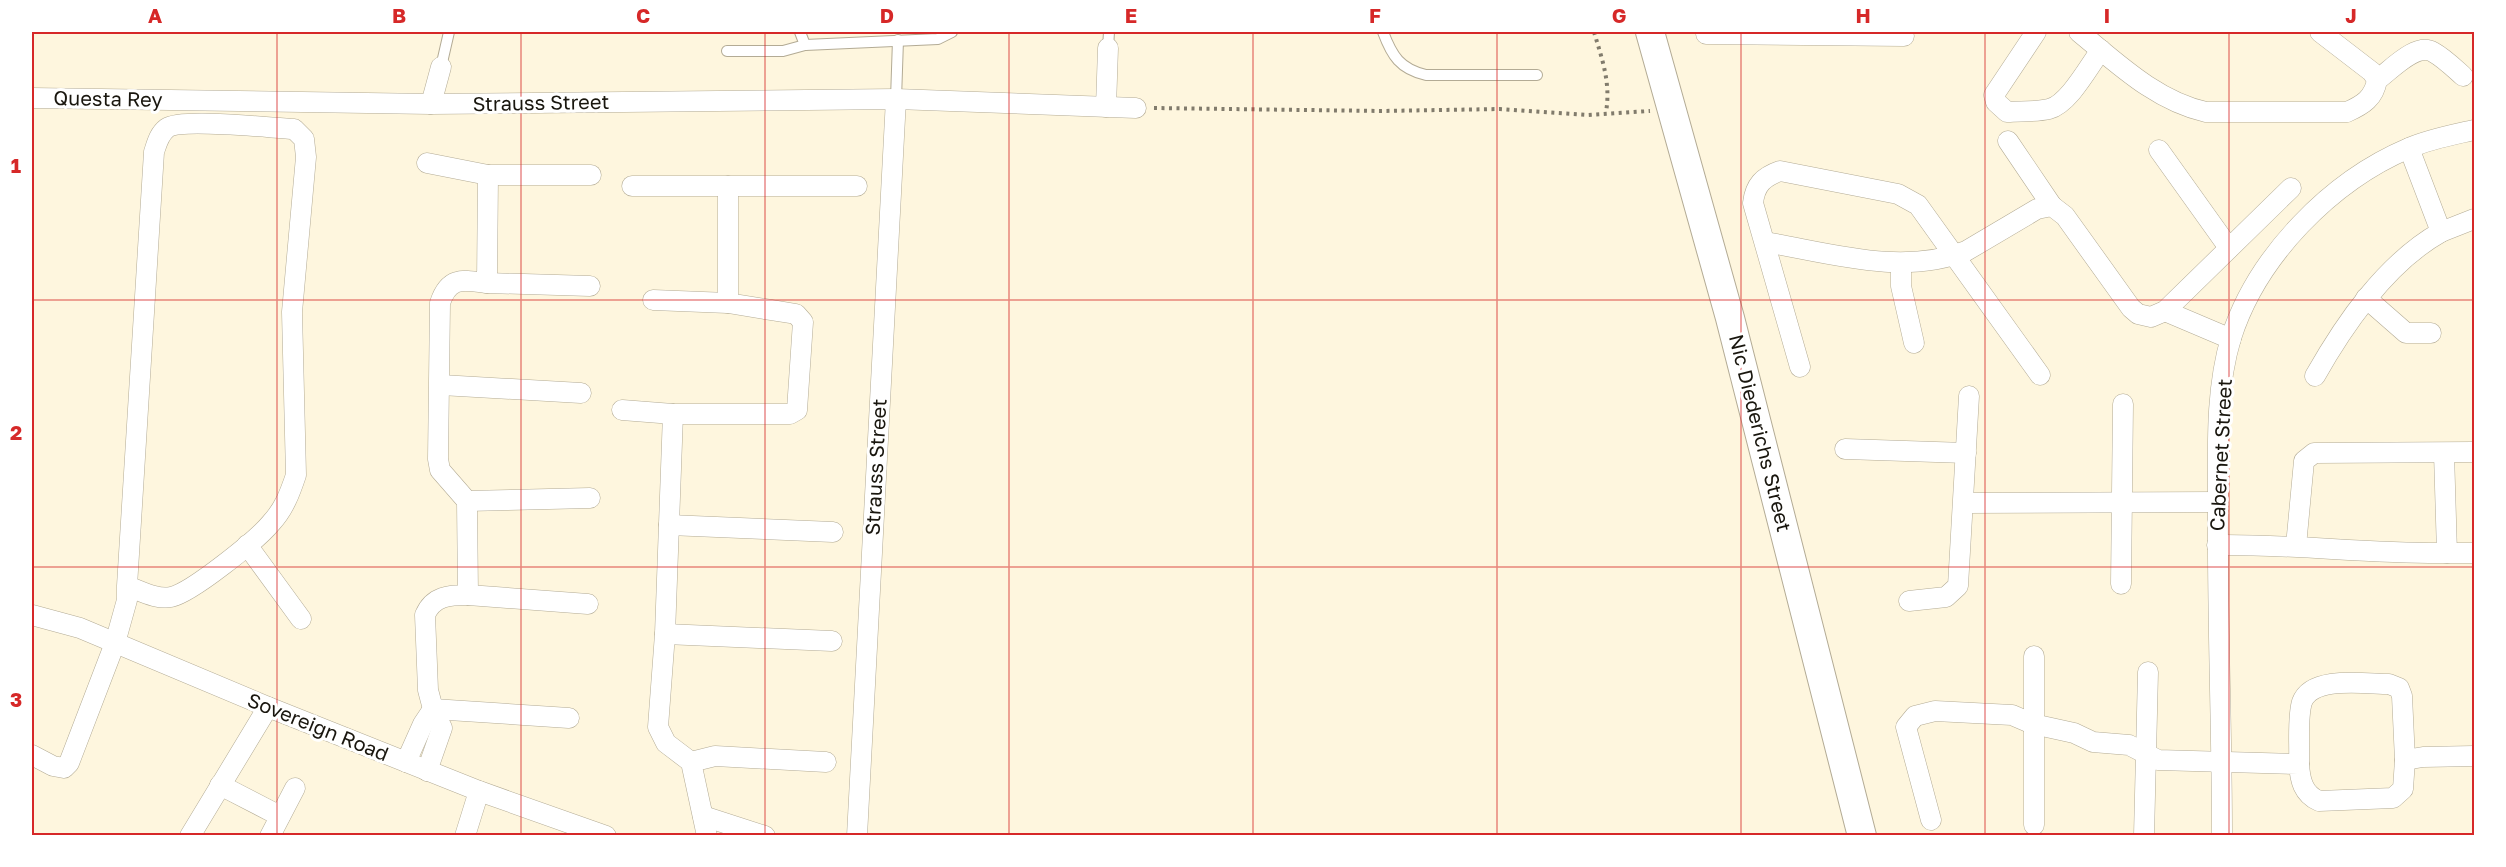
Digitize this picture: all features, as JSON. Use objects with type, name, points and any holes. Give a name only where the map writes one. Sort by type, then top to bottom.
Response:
[{"type":"street","name":"Nic Diederichs Street","points":[[1650,32],[1730,318],[1862,836]]},
{"type":"street","points":[[2036,32],[1994,95],[2000,106],[2007,112],[2049,109],[2057,106],[2069,94],[2101,50]]},
{"type":"street","points":[[2079,32],[2175,104],[2206,111],[2347,112],[2368,99],[2375,91],[2377,80],[2372,72],[2320,32]]},
{"type":"street","points":[[1706,34],[1818,33],[1904,36]]},
{"type":"street","points":[[1106,107],[1109,40]]},
{"type":"street","points":[[2377,80],[2414,52],[2422,50],[2432,51],[2463,76]]},
{"type":"street","points":[[431,104],[441,67]]},
{"type":"street","name":"Questa Rey","points":[[32,98],[185,100]]},
{"type":"street","name":"Strauss Street","points":[[857,836],[896,99]]},
{"type":"street","name":"Strauss Street","points":[[185,100],[431,104],[896,99],[1137,108]]},
{"type":"street","points":[[32,755],[53,766],[64,768],[69,763],[115,643],[127,600],[127,586],[154,152],[159,137],[171,126],[189,123],[294,129],[304,139],[306,157],[292,312],[296,475],[288,499],[271,523],[247,545],[186,590],[171,597],[156,597],[127,586]]},
{"type":"street","name":"Cabernet Street","points":[[2222,836],[2217,545],[2221,396],[2231,339],[2259,278],[2310,216],[2362,174],[2409,148],[2438,138],[2475,130]]},
{"type":"street","points":[[2008,141],[2052,206],[2065,216],[2131,308],[2145,317],[2165,311],[2291,188]]},
{"type":"street","points":[[2409,148],[2440,232]]},
{"type":"street","points":[[2159,150],[2229,248]]},
{"type":"street","points":[[427,163],[488,175],[591,176]]},
{"type":"street","points":[[1800,367],[1753,203],[1760,182],[1780,171],[1898,194],[1918,205],[2040,375]]},
{"type":"street","points":[[487,283],[488,175]]},
{"type":"street","points":[[632,186],[857,186]]},
{"type":"street","points":[[728,303],[729,186]]},
{"type":"street","points":[[1765,242],[1901,264],[1954,256],[1976,246],[2037,209],[2052,206]]},
{"type":"street","points":[[2315,376],[2348,320],[2366,298],[2407,257],[2440,232],[2475,219]]},
{"type":"street","points":[[1901,264],[1901,286],[1914,342]]},
{"type":"street","points":[[468,594],[467,501],[440,470],[438,459],[441,385],[440,303],[444,289],[464,280],[487,283],[590,286]]},
{"type":"street","points":[[2366,298],[2406,333],[2431,333]]},
{"type":"street","points":[[622,410],[673,414],[789,414],[797,410],[803,322],[800,317],[796,314],[728,303],[653,300]]},
{"type":"street","points":[[2165,311],[2231,339]]},
{"type":"street","points":[[441,385],[581,393]]},
{"type":"street","points":[[1909,601],[1946,597],[1958,586],[1969,396]]},
{"type":"street","points":[[2121,584],[2120,503],[2123,404]]},
{"type":"street","points":[[673,414],[665,634],[658,727],[666,743],[691,762],[702,828],[765,836]]},
{"type":"street","points":[[1845,449],[1966,453]]},
{"type":"street","points":[[2296,546],[2304,461],[2308,456],[2314,453],[2475,452]]},
{"type":"street","points":[[2444,453],[2447,553]]},
{"type":"street","points":[[467,501],[590,498]]},
{"type":"street","points":[[1964,503],[2218,502]]},
{"type":"street","points":[[669,525],[833,532]]},
{"type":"street","points":[[247,545],[301,620]]},
{"type":"street","points":[[2217,545],[2296,546],[2341,551],[2475,552]]},
{"type":"street","points":[[428,771],[442,728],[433,709],[428,690],[425,615],[429,606],[439,598],[468,594],[588,604]]},
{"type":"street","name":"Sovereign Road","points":[[32,615],[80,628],[428,771],[606,836]]},
{"type":"street","points":[[665,634],[832,641]]},
{"type":"street","points":[[2034,656],[2034,825]]},
{"type":"street","points":[[2144,836],[2148,672]]},
{"type":"street","points":[[2325,684],[2390,684],[2398,688],[2402,696],[2405,760],[2403,789],[2393,798],[2319,801],[2313,798],[2303,787],[2299,764],[2301,704],[2310,690],[2325,684]]},
{"type":"street","points":[[190,836],[268,707]]},
{"type":"street","points":[[433,709],[569,718]]},
{"type":"street","points":[[406,762],[423,724],[433,709]]},
{"type":"street","points":[[1931,820],[1906,733],[1909,722],[1915,716],[1935,711],[2012,715],[2033,724],[2074,733],[2093,742],[2129,745],[2158,760],[2299,764]]},
{"type":"street","points":[[691,762],[715,756],[826,762]]},
{"type":"street","points":[[2405,760],[2475,756]]},
{"type":"street","points":[[220,785],[280,816]]},
{"type":"street","points":[[270,836],[295,788]]},
{"type":"street","points":[[465,836],[479,791]]},
{"type":"lane","points":[[441,67],[450,32]]},
{"type":"lane","points":[[800,32],[805,45]]},
{"type":"lane","points":[[727,51],[783,51],[805,45],[938,39],[952,32]]},
{"type":"lane","points":[[1383,32],[1392,54],[1401,65],[1412,72],[1426,75],[1537,75]]},
{"type":"lane","points":[[896,99],[898,40]]},
{"type":"path","points":[[1594,32],[1606,73],[1608,96],[1606,112]]},
{"type":"path","points":[[1137,108],[1381,111],[1500,109],[1588,115],[1606,112],[1672,111]]}]
